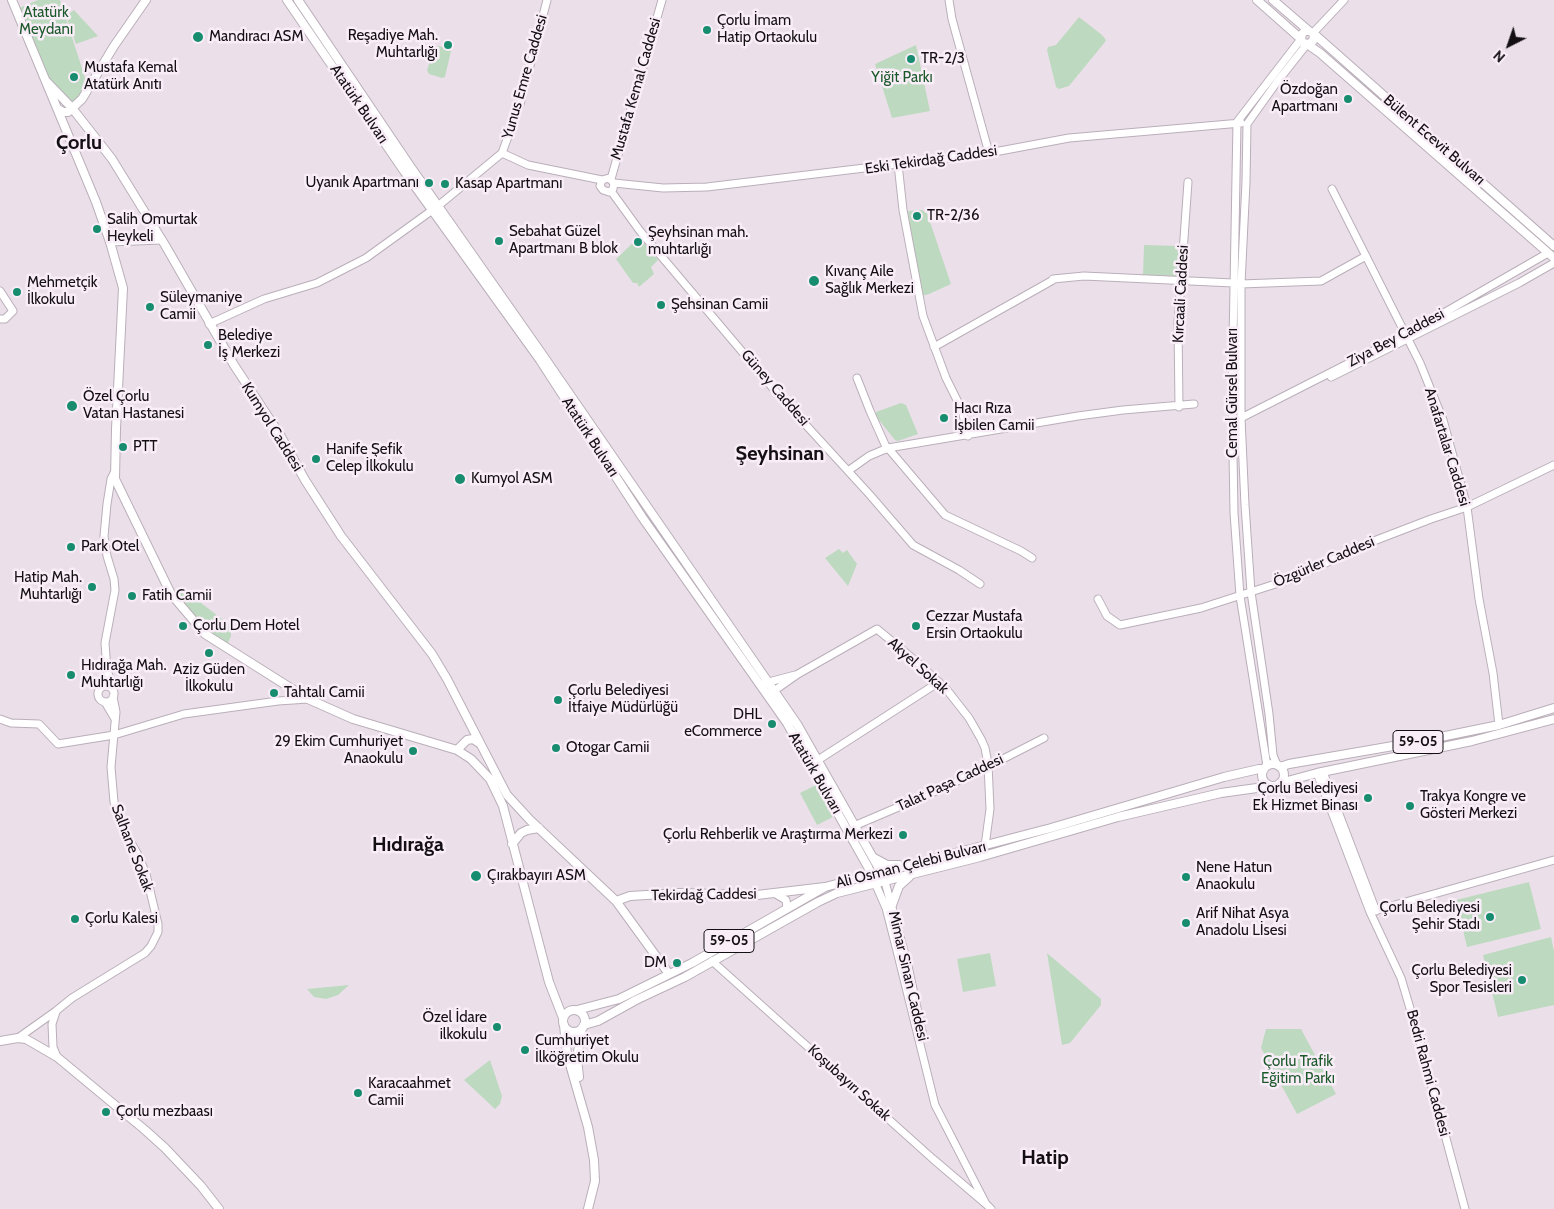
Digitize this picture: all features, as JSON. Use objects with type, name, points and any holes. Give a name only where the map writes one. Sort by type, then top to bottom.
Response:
[{"type":"main road","points":[[12,0],[63,121],[110,242],[124,288],[115,479],[171,594],[205,634],[308,699],[353,719],[457,750],[472,760],[490,779],[503,806],[549,982],[564,1021],[572,1032],[579,1030],[583,1026]]},
{"type":"main road","points":[[63,121],[82,99],[114,46],[146,0]]},
{"type":"main road","name":"Atatürk Bulvarı","points":[[287,0],[435,208],[771,693],[797,724],[881,872]]},
{"type":"main road","name":"Atatürk Bulvarı","points":[[298,0],[435,208]]},
{"type":"main road","points":[[1257,0],[1304,41],[1320,52],[1551,255]]},
{"type":"main road","name":"Bülent Ecevit Bulvarı","points":[[1273,0],[1554,246]]},
{"type":"main road","points":[[1304,41],[1313,41],[1312,33]]},
{"type":"main road","name":"Kumyol Caddesi","points":[[41,72],[48,83],[73,110],[112,159],[162,240],[209,324],[280,435],[305,480],[342,536],[432,654],[447,679],[500,784],[507,795],[530,820]]},
{"type":"main road","points":[[58,109],[63,112],[73,110]]},
{"type":"main road","name":"Atatürk Bulvarı","points":[[771,693],[816,772],[876,885]]},
{"type":"main road","name":"59-05","points":[[1279,766],[1416,742],[1499,725],[1554,708]]},
{"type":"main road","points":[[1280,783],[1284,774],[1279,766],[1270,765],[1265,768],[1262,772],[1263,779],[1271,786],[1320,773],[1472,742],[1554,719]]},
{"type":"main road","points":[[457,750],[467,740],[473,738],[482,748]]},
{"type":"main road","name":"Ali Osman Çelebi Bulvarı","points":[[577,1010],[619,999],[692,963],[825,887],[985,846],[1224,777],[1265,768]]},
{"type":"main road","name":"Ali Osman Çelebi Bulvarı","points":[[583,1026],[598,1021],[674,982],[837,893],[913,875],[1118,817],[1221,793],[1271,786]]},
{"type":"main road","points":[[509,832],[520,830],[530,820],[616,901],[669,974]]},
{"type":"main road","points":[[512,844],[521,833],[539,828]]},
{"type":"main road","points":[[872,857],[886,864],[908,866]]},
{"type":"main road","points":[[856,879],[862,873],[866,864]]},
{"type":"main road","points":[[892,905],[899,886],[913,875]]},
{"type":"main road","name":"Tekirdağ Caddesi","points":[[616,901],[630,896],[679,893],[746,896],[825,887]]},
{"type":"main road","points":[[582,1106],[577,1058],[583,1026],[583,1014],[577,1010],[567,1012],[564,1021],[567,1054],[582,1106],[594,1160],[595,1181],[588,1209]]},
{"type":"main road","points":[[0,1041],[18,1038],[32,1042],[56,1057],[165,1148],[201,1186],[219,1209]]},
{"type":"street","name":"Yunus Emre Caddesi","points":[[502,153],[520,104],[547,0]]},
{"type":"street","name":"Mustafa Kemal Caddesi","points":[[612,181],[662,0]]},
{"type":"street","points":[[948,0],[989,153]]},
{"type":"street","points":[[1312,33],[1344,0]]},
{"type":"street","points":[[1237,122],[1304,41]]},
{"type":"street","points":[[1247,124],[1304,41]]},
{"type":"street","name":"Eski Tekirdağ Caddesi","points":[[612,181],[663,188],[706,187],[989,153],[1069,138],[1237,122],[1247,124]]},
{"type":"street","name":"Cemal Gürsel Bulvarı","points":[[1237,122],[1237,283],[1245,505],[1251,592],[1269,714],[1273,755],[1279,766]]},
{"type":"street","name":"Cemal Gürsel Bulvarı","points":[[1247,124],[1246,182],[1237,283],[1232,414],[1234,513],[1240,596],[1265,768]]},
{"type":"street","points":[[209,324],[264,299],[317,282],[358,262],[435,208],[502,153],[528,164],[602,180],[606,178],[612,181],[614,187],[611,191],[607,192],[601,188],[602,180]]},
{"type":"street","points":[[898,164],[903,210],[923,316],[934,347],[962,410],[968,436]]},
{"type":"street","name":"Kırcaali Caddesi","points":[[1179,407],[1178,337],[1180,279],[1188,182]]},
{"type":"street","name":"Anafartalar Caddesi","points":[[1332,189],[1420,362],[1443,420],[1467,507],[1479,598],[1494,673],[1499,725]]},
{"type":"street","name":"Güney Caddesi","points":[[611,191],[640,230],[783,400],[913,545],[959,570],[980,584]]},
{"type":"street","points":[[110,242],[162,240]]},
{"type":"street","name":"Ziya Bey Caddesi","points":[[1331,377],[1551,255]]},
{"type":"street","points":[[934,347],[1053,280],[1084,276],[1237,283],[1321,282],[1366,256]]},
{"type":"street","name":"Ziya Bey Caddesi","points":[[1241,418],[1406,336],[1519,283],[1554,262]]},
{"type":"street","points":[[0,291],[13,310],[5,318],[0,319]]},
{"type":"street","points":[[857,378],[888,448],[946,515],[1032,558]]},
{"type":"street","points":[[848,471],[869,456],[888,448],[1087,415],[1194,404]]},
{"type":"street","name":"Özgürler Caddesi","points":[[1098,599],[1107,616],[1120,625],[1201,608],[1294,578],[1366,544],[1467,507],[1554,465]]},
{"type":"street","points":[[105,702],[110,701],[113,697],[113,690],[109,683],[107,670],[105,643],[114,597],[114,579],[107,556],[104,536],[111,478],[116,470]]},
{"type":"street","name":"Akyel Sokak","points":[[798,674],[877,629],[939,682],[969,718],[985,748],[988,764],[990,809],[985,846]]},
{"type":"street","points":[[764,683],[798,674]]},
{"type":"street","points":[[771,693],[798,674]]},
{"type":"street","points":[[818,760],[939,682]]},
{"type":"street","points":[[109,683],[100,687],[98,692],[100,700],[105,702],[115,719]]},
{"type":"street","name":"Salhane Sokak","points":[[18,1038],[72,998],[145,953],[158,932],[158,924],[146,874],[138,855],[122,827],[114,802],[112,767],[116,712],[113,697]]},
{"type":"street","points":[[0,719],[11,723],[39,724],[58,744],[114,735],[184,714],[278,701],[308,699]]},
{"type":"street","name":"Talat Paşa Caddesi","points":[[854,826],[950,785],[988,764],[997,762],[1044,738]]},
{"type":"street","name":"Bedri Rahmi Caddesi","points":[[1320,773],[1373,912],[1401,978],[1465,1209]]},
{"type":"street","points":[[1373,912],[1554,860]]},
{"type":"street","name":"Atatürk Bulvarı","points":[[881,872],[885,882]]},
{"type":"street","name":"Mimar Sinan Caddesi","points":[[885,882],[908,966],[927,1057],[926,1071]]},
{"type":"street","name":"Mimar Sinan Caddesi","points":[[876,885],[886,908],[935,1105],[989,1207]]},
{"type":"street","points":[[774,893],[786,900],[788,908]]},
{"type":"street","name":"Koşubayırı Sokak","points":[[712,961],[989,1207]]},
{"type":"street","points":[[669,974],[674,982]]},
{"type":"street","points":[[56,1011],[52,1024],[53,1047],[56,1057]]},
{"type":"green space","name":"Atatürk Meydanı","points":[[38,0],[60,0],[88,87],[73,104],[48,78],[19,8]]},
{"type":"green space","points":[[74,10],[98,36],[76,44],[66,16]]},
{"type":"green space","points":[[1079,17],[1106,40],[1069,86],[1059,89],[1056,87],[1047,50],[1048,47],[1056,45]]},
{"type":"green space","name":"Yiğit Parkı","points":[[916,45],[930,111],[892,118],[875,64]]},
{"type":"green space","points":[[435,47],[448,48],[451,51],[445,77],[442,78],[429,74],[427,70]]},
{"type":"green space","points":[[922,210],[927,213],[951,284],[921,296],[908,211]]},
{"type":"green space","points":[[639,237],[658,260],[651,267],[654,274],[639,287],[637,283],[633,283],[616,259]]},
{"type":"green space","points":[[1144,245],[1179,246],[1177,276],[1143,275]]},
{"type":"green space","points":[[901,403],[906,405],[918,434],[898,441],[895,440],[875,415],[876,412]]},
{"type":"green space","points":[[839,549],[843,553],[847,550],[857,564],[848,586],[825,558]]},
{"type":"green space","points":[[179,586],[231,626],[231,636],[227,645],[208,632],[175,593]]},
{"type":"green space","points":[[816,785],[833,817],[817,825],[800,793]]},
{"type":"green space","points":[[1529,882],[1541,929],[1467,947],[1456,900]]},
{"type":"green space","name":"Çorlu Belediyesi Spor Tesisleri","points":[[1551,937],[1554,951],[1554,1005],[1498,1017],[1483,955]]},
{"type":"green space","points":[[990,953],[996,986],[963,992],[957,959]]},
{"type":"green space","points":[[1047,953],[1101,999],[1101,1005],[1070,1043],[1062,1045]]},
{"type":"green space","points":[[349,985],[338,995],[326,999],[314,997],[307,989]]},
{"type":"green space","name":"Çorlu Trafik Eğitim Parkı","points":[[1266,1029],[1301,1029],[1336,1094],[1297,1114],[1261,1048]]},
{"type":"green space","points":[[490,1060],[502,1096],[500,1104],[495,1109],[464,1080]]},
{"type":"place","name":"Çorlu İmam Hatip Ortaokulu","points":[[707,30]]},
{"type":"place","name":"Mandıracı ASM","points":[[198,37]]},
{"type":"place","name":"Reşadiye Mah. Muhtarlığı","points":[[448,45]]},
{"type":"place","name":"TR-2/3","points":[[911,59]]},
{"type":"place","name":"Mustafa Kemal Atatürk Anıtı","points":[[74,77]]},
{"type":"place","name":"Özdoğan Apartmanı","points":[[1348,99]]},
{"type":"place","name":"Uyanık Apartmanı","points":[[429,183]]},
{"type":"place","name":"Kasap Apartmanı","points":[[445,184]]},
{"type":"place","name":"TR-2/36","points":[[917,216]]},
{"type":"place","name":"Salih Omurtak Heykeli","points":[[97,229]]},
{"type":"place","name":"Sebahat Güzel Apartmanı B blok","points":[[499,241]]},
{"type":"place","name":"Şeyhsinan mah. muhtarlığı","points":[[638,242]]},
{"type":"place","name":"Kıvanç Aile Sağlık Merkezi","points":[[814,281]]},
{"type":"place","name":"Mehmetçik İlkokulu","points":[[17,292]]},
{"type":"place","name":"Şehsinan Camii","points":[[661,305]]},
{"type":"place","name":"Süleymaniye Camii","points":[[150,307]]},
{"type":"place","name":"Belediye İş Merkezi","points":[[208,345]]},
{"type":"place","name":"Özel Çorlu Vatan Hastanesi","points":[[72,406]]},
{"type":"place","name":"Hacı Rıza İşbilen Camii","points":[[944,418]]},
{"type":"place","name":"PTT","points":[[123,447]]},
{"type":"place","name":"Hanife Şefik Celep İlkokulu","points":[[316,459]]},
{"type":"place","name":"Kumyol ASM","points":[[460,479]]},
{"type":"place","name":"Park Otel","points":[[71,547]]},
{"type":"place","name":"Hatip Mah. Muhtarlığı","points":[[92,587]]},
{"type":"place","name":"Fatih Camii","points":[[132,596]]},
{"type":"place","name":"Çorlu Dem Hotel","points":[[183,626]]},
{"type":"place","name":"Cezzar Mustafa Ersin Ortaokulu","points":[[916,626]]},
{"type":"place","name":"Aziz Güden İlkokulu","points":[[209,653]]},
{"type":"place","name":"Hıdırağa Mah. Muhtarlığı","points":[[71,675]]},
{"type":"place","name":"Tahtalı Camii","points":[[274,693]]},
{"type":"place","name":"Çorlu Belediyesi İtfaiye Müdürlüğü","points":[[558,700]]},
{"type":"place","name":"DHL eCommerce","points":[[772,724]]},
{"type":"place","name":"Otogar Camii","points":[[556,748]]},
{"type":"place","name":"29 Ekim Cumhuriyet Anaokulu","points":[[413,751]]},
{"type":"place","name":"Çorlu Belediyesi Ek Hizmet Binası","points":[[1368,798]]},
{"type":"place","name":"Trakya Kongre ve Gösteri Merkezi","points":[[1410,806]]},
{"type":"place","name":"Çorlu Rehberlik ve Araştırma Merkezi","points":[[903,835]]},
{"type":"place","name":"Çırakbayırı ASM","points":[[476,876]]},
{"type":"place","name":"Nene Hatun Anaokulu","points":[[1186,877]]},
{"type":"place","name":"Çorlu Belediyesi Şehir Stadı","points":[[1490,917]]},
{"type":"place","name":"Çorlu Kalesi","points":[[75,919]]},
{"type":"place","name":"Arif Nihat Asya Anadolu Lİsesi","points":[[1186,923]]},
{"type":"place","name":"DM","points":[[677,963]]},
{"type":"place","name":"Çorlu Belediyesi Spor Tesisleri","points":[[1522,980]]},
{"type":"place","name":"Özel İdare ilkokulu","points":[[497,1027]]},
{"type":"place","name":"Cumhuriyet İlköğretim Okulu","points":[[525,1050]]},
{"type":"place","name":"Karacaahmet Camii","points":[[358,1093]]},
{"type":"place","name":"Çorlu mezbaası","points":[[106,1112]]},
{"type":"district","name":"Çorlu","points":[[79,143]]},
{"type":"district","name":"Şeyhsinan","points":[[780,454]]},
{"type":"district","name":"Hıdırağa","points":[[408,845]]},
{"type":"district","name":"Hatip","points":[[1045,1158]]}]
